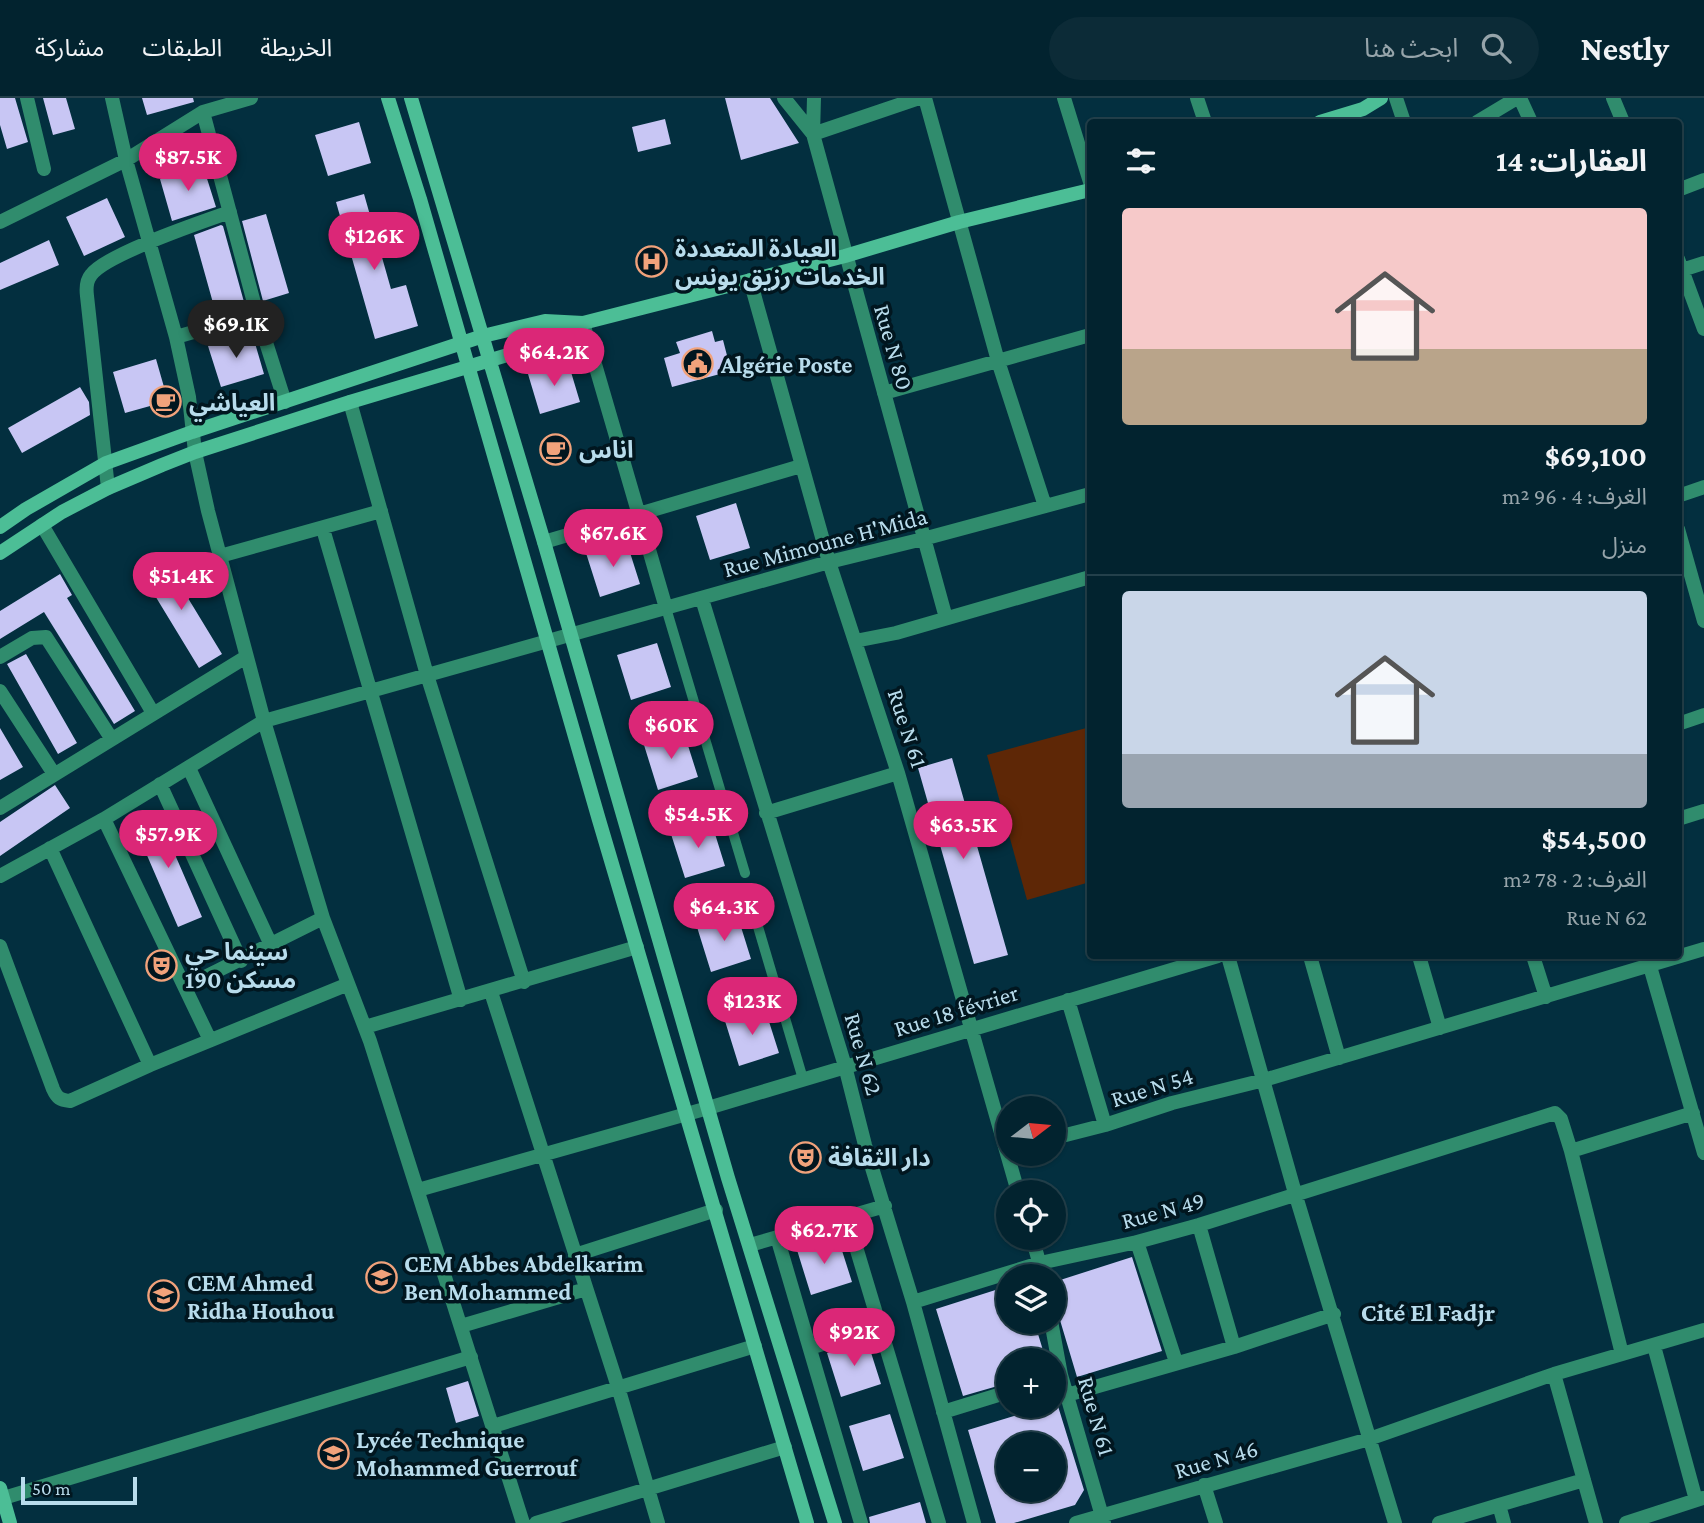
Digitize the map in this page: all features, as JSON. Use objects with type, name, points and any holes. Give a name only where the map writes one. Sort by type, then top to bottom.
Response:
[{"type":"main road","points":[[388,98],[420,199],[807,1523]]},
{"type":"main road","points":[[411,98],[544,542],[708,1108],[835,1523]]},
{"type":"main road","points":[[1330,119],[1363,109],[1381,98]]},
{"type":"main road","points":[[0,527],[106,463],[483,336],[545,321],[583,323],[845,256],[959,222],[1087,191]]},
{"type":"main road","points":[[420,199],[439,194]]},
{"type":"main road","points":[[0,553],[42,525],[108,488],[195,452],[350,402],[489,362],[561,338],[583,323]]},
{"type":"main road","points":[[1,1495],[10,1523]]},
{"type":"street","points":[[27,98],[44,169]]},
{"type":"street","points":[[112,98],[126,160],[176,337],[189,397],[195,452],[264,720],[323,918],[346,985],[365,1027],[523,1523]]},
{"type":"street","points":[[0,222],[126,160],[203,113],[251,98]]},
{"type":"street","name":"Rue N 80","points":[[783,98],[813,134],[946,618]]},
{"type":"street","points":[[814,98],[813,134],[919,98]]},
{"type":"street","points":[[925,98],[998,361],[1045,506]]},
{"type":"street","points":[[1064,98],[1087,172]]},
{"type":"street","points":[[1197,98],[1204,119]]},
{"type":"street","points":[[1396,98],[1403,119]]},
{"type":"street","points":[[1482,119],[1518,98],[1529,119]]},
{"type":"street","points":[[1613,98],[1622,119]]},
{"type":"street","points":[[203,113],[257,314],[285,402]]},
{"type":"street","points":[[1682,189],[1704,180]]},
{"type":"street","points":[[108,488],[86,286],[93,272],[150,242],[230,212]]},
{"type":"street","points":[[1682,265],[1704,263]]},
{"type":"street","points":[[1682,270],[1704,329]]},
{"type":"street","name":"Rue N 61","points":[[750,280],[829,562],[898,773],[996,1117]]},
{"type":"street","points":[[176,337],[257,314]]},
{"type":"street","points":[[583,323],[666,608]]},
{"type":"street","points":[[884,393],[1087,336]]},
{"type":"street","points":[[350,402],[427,675],[524,982]]},
{"type":"street","points":[[544,542],[801,466]]},
{"type":"street","points":[[1682,495],[1704,487]]},
{"type":"street","name":"Rue Mimoune H'Mida","points":[[0,876],[189,768],[264,720],[829,562],[1087,495]]},
{"type":"street","points":[[220,556],[381,511]]},
{"type":"street","points":[[42,525],[153,713]]},
{"type":"street","points":[[323,529],[368,691],[461,1000]]},
{"type":"street","points":[[1682,542],[1703,613]]},
{"type":"street","points":[[855,641],[896,633],[1087,578]]},
{"type":"street","name":"Rue N 62","points":[[702,599],[845,1066],[865,1145],[913,1303],[974,1523]]},
{"type":"street","points":[[0,657],[32,638],[46,637],[111,738]]},
{"type":"street","points":[[0,808],[246,657]]},
{"type":"street","points":[[0,691],[54,774]]},
{"type":"street","points":[[1682,723],[1704,715]]},
{"type":"street","points":[[189,768],[271,946]]},
{"type":"street","points":[[766,813],[898,773]]},
{"type":"street","points":[[160,784],[241,961]]},
{"type":"street","points":[[1682,818],[1704,811]]},
{"type":"street","points":[[104,818],[210,1041]]},
{"type":"street","points":[[50,848],[150,1065]]},
{"type":"street","points":[[185,987],[323,918]]},
{"type":"street","points":[[0,946],[57,1097],[70,1101],[150,1065],[346,985]]},
{"type":"street","points":[[365,1027],[637,947]]},
{"type":"street","name":"Rue N 54","points":[[1682,954],[1704,949]]},
{"type":"street","name":"Rue 18 février","points":[[418,1190],[708,1108],[1208,959]]},
{"type":"street","points":[[1229,959],[1334,1314],[1368,1439],[1395,1523]]},
{"type":"street","points":[[1311,959],[1339,1058]]},
{"type":"street","points":[[1420,959],[1440,1028]]},
{"type":"street","points":[[1534,959],[1546,997]]},
{"type":"street","points":[[1648,961],[1704,1153]]},
{"type":"street","name":"Rue N 54","points":[[1066,1135],[1546,997],[1648,961]]},
{"type":"street","points":[[491,992],[618,1387],[658,1523]]},
{"type":"street","points":[[1068,1000],[1105,1125]]},
{"type":"street","name":"Rue N 49","points":[[1062,1264],[1199,1226],[1296,1193],[1555,1113],[1561,1119],[1571,1151]]},
{"type":"street","points":[[1622,1354],[1571,1151],[1693,1113]]},
{"type":"street","points":[[750,1245],[885,1206]]},
{"type":"street","points":[[575,1255],[716,1210]]},
{"type":"street","points":[[847,1217],[939,1523]]},
{"type":"street","points":[[1199,1226],[1234,1347]]},
{"type":"street","points":[[777,1237],[861,1523]]},
{"type":"street","points":[[1137,1242],[1176,1362]]},
{"type":"street","name":"Rue N 49","points":[[913,1303],[996,1282]]},
{"type":"street","points":[[461,1326],[586,1289]]},
{"type":"street","points":[[1068,1395],[1234,1347],[1334,1314]]},
{"type":"street","points":[[810,1348],[878,1326]]},
{"type":"street","name":"Rue N 46","points":[[1076,1523],[1103,1519],[1204,1485],[1368,1439],[1554,1374],[1704,1330]]},
{"type":"street","points":[[493,1426],[755,1346]]},
{"type":"street","points":[[1626,1523],[1700,1499],[1654,1346]]},
{"type":"street","points":[[1,1495],[471,1357]]},
{"type":"street","points":[[1554,1374],[1596,1523]]},
{"type":"street","name":"Rue N 61","points":[[1066,1392],[1103,1519]]},
{"type":"street","points":[[943,1412],[996,1396]]},
{"type":"street","points":[[536,1523],[785,1447]]},
{"type":"street","points":[[1439,1523],[1584,1480]]},
{"type":"street","points":[[1204,1485],[1216,1523]]},
{"type":"street","points":[[1499,1505],[1504,1523]]},
{"type":"lane","points":[[666,608],[745,873]]},
{"type":"lane","points":[[751,903],[803,1079]]},
{"type":"shaded area","points":[[1087,728],[1087,883],[1027,900],[987,755]]},
{"type":"building","points":[[0,98],[15,98],[28,142],[7,149],[0,125]]},
{"type":"building","points":[[43,98],[66,98],[75,129],[53,135]]},
{"type":"building","points":[[142,98],[193,98],[194,102],[147,115]]},
{"type":"building","points":[[725,98],[770,98],[799,143],[741,160]]},
{"type":"building","points":[[665,119],[671,144],[638,152],[632,127]]},
{"type":"building","points":[[359,122],[371,163],[328,176],[315,135]]},
{"type":"building","points":[[203,166],[216,207],[172,221],[160,179]]},
{"type":"building","points":[[364,194],[391,289],[406,285],[418,326],[375,339],[336,202]]},
{"type":"building","points":[[107,198],[125,237],[84,256],[66,217]]},
{"type":"building","points":[[266,214],[289,293],[263,301],[242,221]]},
{"type":"building","points":[[221,225],[244,302],[215,310],[194,235]]},
{"type":"building","points":[[49,240],[59,265],[0,290],[0,263]]},
{"type":"building","name":"Algérie Poste","points":[[712,331],[715,342],[723,340],[731,371],[672,387],[664,358],[680,353],[676,342]]},
{"type":"building","points":[[252,333],[264,374],[221,387],[208,346]]},
{"type":"building","points":[[156,359],[168,401],[125,413],[113,372]]},
{"type":"building","points":[[568,362],[580,402],[540,414],[528,374]]},
{"type":"building","points":[[80,387],[89,402],[90,415],[22,453],[8,428]]},
{"type":"building","points":[[736,503],[750,548],[710,560],[696,516]]},
{"type":"building","points":[[626,540],[640,584],[600,597],[586,553]]},
{"type":"building","points":[[163,557],[222,654],[199,668],[140,571]]},
{"type":"building","points":[[60,574],[72,595],[67,598],[135,711],[114,724],[44,612],[0,639],[0,611]]},
{"type":"building","points":[[657,643],[671,687],[631,700],[617,655]]},
{"type":"building","points":[[26,654],[77,743],[58,754],[7,664]]},
{"type":"building","points":[[0,728],[23,767],[0,780]]},
{"type":"building","points":[[684,733],[698,777],[658,790],[644,745]]},
{"type":"building","points":[[952,758],[1008,955],[974,964],[918,768]]},
{"type":"building","points":[[55,785],[70,808],[0,856],[0,822]]},
{"type":"building","points":[[157,813],[202,917],[178,927],[133,823]]},
{"type":"building","points":[[711,821],[725,866],[685,878],[671,834]]},
{"type":"building","points":[[737,914],[751,959],[711,972],[697,927]]},
{"type":"building","points":[[765,1009],[779,1053],[739,1066],[725,1021]]},
{"type":"building","points":[[838,1238],[852,1282],[811,1295],[797,1250]]},
{"type":"building","points":[[1132,1257],[1162,1351],[1077,1377],[1064,1334],[1066,1278]]},
{"type":"building","points":[[996,1290],[996,1334],[1038,1334],[1042,1348],[996,1348],[996,1386],[963,1396],[936,1309]]},
{"type":"building","points":[[867,1340],[881,1384],[841,1397],[827,1353]]},
{"type":"building","points":[[468,1381],[479,1416],[456,1423],[446,1388]]},
{"type":"building","points":[[890,1414],[904,1458],[863,1471],[849,1426]]},
{"type":"building","points":[[1008,1418],[1062,1418],[1066,1432],[1084,1490],[1075,1505],[1014,1523],[996,1523],[968,1430]]},
{"type":"building","points":[[920,1502],[926,1523],[870,1523],[869,1517]]},
{"type":"place","name":"العيادة المتعددة الخدمات رزيق يونس","points":[[652,262]]},
{"type":"place","name":"Algérie Poste","points":[[698,364]]},
{"type":"place","name":"العياشي","points":[[166,402]]},
{"type":"place","name":"اناس","points":[[556,449]]},
{"type":"place","name":"سينما حي 190 مسكن","points":[[162,965]]},
{"type":"place","name":"دار الثقافة","points":[[805,1157]]},
{"type":"place","name":"CEM Abbes Abdelkarim Ben Mohammed","points":[[381,1277]]},
{"type":"place","name":"CEM Ahmed Ridha Houhou","points":[[164,1296]]},
{"type":"place","name":"Lycée Technique Mohammed Guerrouf","points":[[333,1453]]},
{"type":"district","name":"Cité El Fadjr","points":[[1428,1312]]}]
